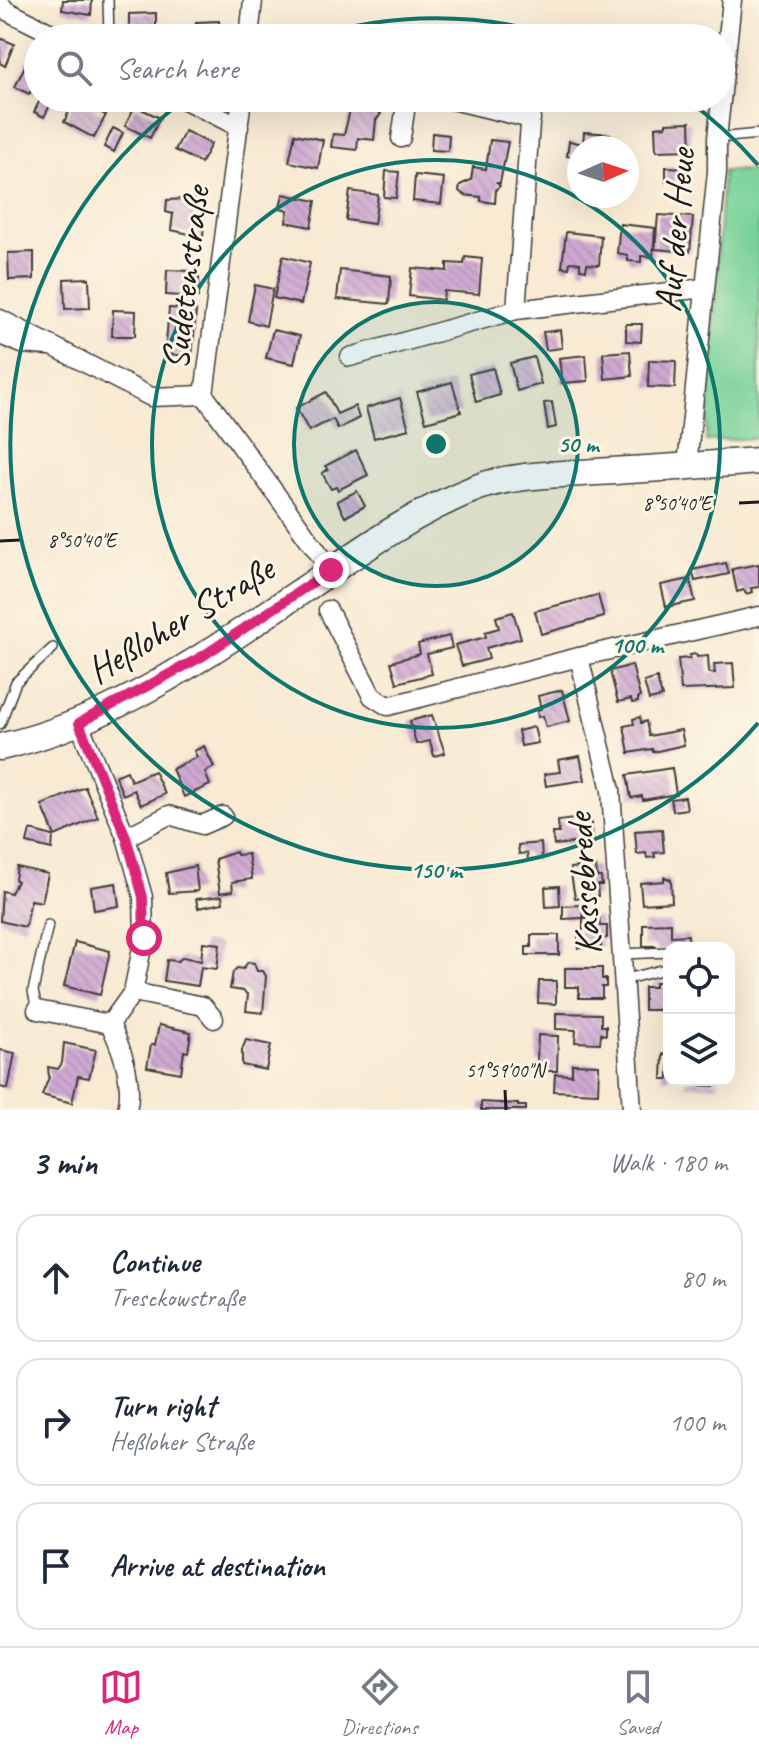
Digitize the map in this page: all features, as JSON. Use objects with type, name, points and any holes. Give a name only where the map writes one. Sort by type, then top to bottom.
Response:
[{"type":"main road","name":"Heßloher Straße","points":[[0,747],[37,739],[79,723],[203,656],[410,520],[479,487],[529,477],[759,461]]},
{"type":"street","points":[[250,24],[253,0]]},
{"type":"street","name":"Auf der Heue","points":[[729,24],[732,0]]},
{"type":"street","points":[[0,3],[5,10],[33,24]]},
{"type":"street","points":[[209,112],[239,127]]},
{"type":"street","name":"Sudetenstraße","points":[[241,112],[204,395],[331,570]]},
{"type":"street","points":[[401,138],[405,112]]},
{"type":"street","points":[[502,112],[531,119]]},
{"type":"street","points":[[516,310],[531,112]]},
{"type":"street","name":"Auf der Heue","points":[[687,466],[717,172],[720,112]]},
{"type":"street","points":[[350,357],[516,310],[704,288]]},
{"type":"street","points":[[0,319],[151,397],[204,395]]},
{"type":"street","points":[[0,335],[22,344],[54,346]]},
{"type":"street","points":[[328,610],[372,696],[388,706],[579,657],[759,616]]},
{"type":"street","name":"Kassebrede","points":[[579,657],[611,790],[632,1110]]},
{"type":"street","points":[[79,723],[126,837],[143,897],[144,938],[133,992],[110,1024]]},
{"type":"street","points":[[126,837],[169,815],[202,825],[223,816]]},
{"type":"street","points":[[133,992],[203,1006],[214,1019]]},
{"type":"street","points":[[37,1010],[110,1024]]},
{"type":"street","points":[[110,1024],[122,1049],[130,1099],[127,1110]]},
{"type":"lane","points":[[108,0],[109,24]]},
{"type":"lane","points":[[717,138],[759,134]]},
{"type":"lane","points":[[0,724],[16,682],[53,648]]},
{"type":"lane","points":[[37,1010],[33,991],[48,925]]},
{"type":"lane","points":[[622,954],[663,952]]},
{"type":"lane","points":[[623,980],[663,970]]},
{"type":"green space","points":[[759,170],[759,438],[706,441],[723,171]]},
{"type":"building","points":[[63,0],[92,0],[91,15],[62,10]]},
{"type":"building","points":[[156,13],[156,24],[129,24],[129,14]]},
{"type":"building","points":[[219,21],[219,24],[196,24]]},
{"type":"building","points":[[0,38],[14,44],[5,66],[0,63]]},
{"type":"building","points":[[24,68],[24,92],[15,87]]},
{"type":"building","points":[[69,112],[100,112],[106,115],[94,138],[64,122]]},
{"type":"building","points":[[132,112],[148,112],[160,118],[150,138],[125,126]]},
{"type":"building","points":[[350,112],[381,114],[376,120],[374,140],[358,138],[357,150],[331,147],[333,134],[344,135]]},
{"type":"building","points":[[690,122],[691,150],[656,151],[655,127],[666,126],[666,123]]},
{"type":"building","points":[[113,128],[123,133],[114,152],[104,147]]},
{"type":"building","points":[[185,131],[211,144],[201,163],[175,150]]},
{"type":"building","points":[[584,132],[610,134],[610,136],[584,136]]},
{"type":"building","points":[[432,133],[449,135],[448,151],[431,150]]},
{"type":"building","points":[[295,134],[323,140],[318,168],[289,162]]},
{"type":"building","points":[[490,140],[508,142],[495,203],[481,201],[481,197],[464,195],[459,191],[460,185],[471,180],[473,167],[486,169]]},
{"type":"building","points":[[666,167],[688,168],[688,183],[666,182]]},
{"type":"building","points":[[386,171],[399,172],[396,198],[384,197]]},
{"type":"building","points":[[415,175],[444,178],[441,204],[413,201]]},
{"type":"building","points":[[350,191],[378,195],[374,224],[346,220]]},
{"type":"building","points":[[283,194],[316,201],[311,227],[286,222],[288,210],[280,208]]},
{"type":"building","points":[[205,198],[203,237],[171,230],[173,214],[166,212],[167,200]]},
{"type":"building","points":[[658,215],[693,217],[690,252],[655,249]]},
{"type":"building","points":[[620,224],[655,228],[653,257],[641,256],[641,262],[628,261],[628,255],[617,253]]},
{"type":"building","points":[[566,232],[601,236],[599,265],[587,264],[586,270],[580,269],[580,263],[570,262],[569,268],[562,267]]},
{"type":"building","points":[[34,252],[34,279],[9,280],[8,253]]},
{"type":"building","points":[[283,256],[310,263],[301,304],[274,298]]},
{"type":"building","points":[[465,257],[482,259],[479,294],[444,291],[443,300],[409,296],[412,268],[447,271],[447,263],[464,264]]},
{"type":"building","points":[[167,270],[189,271],[189,278],[199,278],[198,297],[166,295]]},
{"type":"building","points":[[340,270],[391,276],[389,304],[337,299]]},
{"type":"building","points":[[89,278],[90,308],[65,309],[64,279]]},
{"type":"building","points":[[255,285],[273,289],[266,326],[248,321]]},
{"type":"building","points":[[169,308],[196,310],[192,356],[165,354]]},
{"type":"building","points":[[113,310],[136,311],[135,336],[112,336]]},
{"type":"building","points":[[626,324],[642,324],[641,342],[626,341]]},
{"type":"building","points":[[273,330],[300,336],[294,364],[266,358]]},
{"type":"building","points":[[560,330],[562,348],[546,350],[543,332]]},
{"type":"building","points":[[630,351],[632,376],[605,379],[603,353]]},
{"type":"building","points":[[586,355],[588,381],[562,383],[559,358]]},
{"type":"building","points":[[534,357],[541,384],[517,391],[510,363]]},
{"type":"building","points":[[649,360],[676,361],[675,388],[648,387]]},
{"type":"building","points":[[493,368],[500,395],[476,402],[469,374]]},
{"type":"building","points":[[452,382],[461,412],[426,422],[417,392]]},
{"type":"building","points":[[326,392],[337,414],[355,406],[359,418],[338,429],[333,419],[309,431],[296,408]]},
{"type":"building","points":[[400,398],[409,429],[374,438],[366,408]]},
{"type":"building","points":[[552,402],[556,427],[548,429],[544,403]]},
{"type":"building","points":[[356,450],[368,475],[338,490],[336,487],[331,489],[322,473],[328,470],[325,466]]},
{"type":"building","points":[[357,491],[365,506],[345,517],[337,501]]},
{"type":"building","points":[[726,563],[729,574],[695,581],[692,570]]},
{"type":"building","points":[[759,564],[759,587],[751,588],[752,592],[746,594],[744,590],[737,592],[732,569]]},
{"type":"building","points":[[690,579],[695,601],[666,607],[661,585]]},
{"type":"building","points":[[598,595],[604,617],[541,634],[535,611]]},
{"type":"building","points":[[513,612],[521,638],[486,648],[489,659],[462,666],[455,645],[486,637],[485,632],[499,628],[496,617]]},
{"type":"building","points":[[449,636],[452,648],[427,654],[432,674],[397,683],[391,662],[420,654],[418,644]]},
{"type":"building","points":[[696,654],[697,657],[708,656],[709,673],[715,673],[714,664],[733,663],[735,688],[681,690],[678,659]]},
{"type":"building","points":[[632,665],[640,697],[638,702],[632,703],[631,699],[618,702],[610,671]]},
{"type":"building","points":[[657,678],[662,697],[649,700],[644,682]]},
{"type":"building","points":[[562,690],[570,721],[546,727],[543,716],[538,717],[537,710],[541,709],[538,696]]},
{"type":"building","points":[[432,715],[445,753],[434,756],[430,741],[416,744],[410,721]]},
{"type":"building","points":[[640,717],[641,723],[646,721],[649,736],[681,730],[684,745],[653,752],[652,749],[629,753],[624,726],[634,724],[633,719]]},
{"type":"building","points":[[534,727],[538,743],[521,746],[518,731]]},
{"type":"building","points":[[204,746],[214,767],[205,772],[210,785],[184,797],[172,769],[197,757],[194,751]]},
{"type":"building","points":[[580,756],[585,780],[546,786],[544,774],[560,772],[558,760]]},
{"type":"building","points":[[672,768],[676,794],[643,800],[642,796],[631,798],[627,775]]},
{"type":"building","points":[[127,771],[131,781],[154,771],[165,794],[141,805],[134,790],[123,795],[115,776]]},
{"type":"building","points":[[85,787],[98,817],[55,836],[42,805]]},
{"type":"building","points":[[685,797],[687,809],[673,811],[671,799]]},
{"type":"building","points":[[590,817],[593,841],[554,845],[552,833],[559,833],[558,821]]},
{"type":"building","points":[[662,829],[664,852],[647,858],[646,853],[637,854],[635,831]]},
{"type":"building","points":[[30,830],[53,836],[52,849],[27,843]]},
{"type":"building","points":[[541,843],[542,859],[528,860],[527,853],[519,854],[518,845]]},
{"type":"building","points":[[236,852],[237,855],[248,854],[252,879],[232,882],[233,891],[220,893],[215,859]]},
{"type":"building","points":[[195,866],[198,891],[169,893],[166,873]]},
{"type":"building","points":[[596,866],[602,885],[597,885],[598,896],[575,898],[570,868]]},
{"type":"building","points":[[17,867],[48,874],[42,902],[31,900],[25,927],[0,921],[2,891],[11,893],[17,881]]},
{"type":"building","points":[[664,877],[671,880],[672,902],[642,904],[640,883],[664,881]]},
{"type":"building","points":[[116,883],[119,906],[94,910],[91,887]]},
{"type":"building","points":[[559,886],[560,906],[546,907],[545,887]]},
{"type":"building","points":[[222,896],[223,903],[198,908],[196,899]]},
{"type":"building","points":[[582,905],[583,918],[563,919],[563,906]]},
{"type":"building","points":[[599,917],[600,926],[607,926],[607,938],[601,939],[601,947],[578,948],[578,930],[583,930],[583,918]]},
{"type":"building","points":[[671,923],[671,936],[688,935],[689,942],[663,942],[663,950],[643,946],[643,924]]},
{"type":"building","points":[[531,935],[559,935],[559,955],[526,955],[526,947],[531,947]]},
{"type":"building","points":[[75,942],[110,951],[100,995],[64,986]]},
{"type":"building","points":[[203,942],[220,944],[217,969],[201,967],[198,986],[164,981],[167,960],[178,961],[183,957],[201,961]]},
{"type":"building","points":[[248,962],[254,963],[257,971],[263,971],[266,976],[263,1013],[246,1011],[248,995],[230,989],[233,972],[237,968],[243,969]]},
{"type":"building","points":[[565,968],[602,968],[606,987],[602,987],[602,998],[579,998],[579,987],[565,987]]},
{"type":"building","points":[[539,981],[556,981],[556,1004],[538,1003]]},
{"type":"building","points":[[655,982],[662,982],[663,1010],[644,1010],[644,987],[655,987]]},
{"type":"building","points":[[556,1013],[601,1014],[601,1026],[606,1026],[606,1035],[601,1034],[600,1043],[575,1042],[576,1030],[556,1029]]},
{"type":"building","points":[[159,1025],[191,1032],[181,1073],[147,1067]]},
{"type":"building","points":[[538,1035],[558,1036],[557,1071],[543,1071],[543,1062],[537,1062]]},
{"type":"building","points":[[246,1040],[271,1045],[266,1070],[242,1065]]},
{"type":"building","points":[[64,1043],[96,1050],[89,1078],[78,1076],[72,1103],[42,1095],[49,1077],[48,1067],[58,1069],[62,1063]]},
{"type":"building","points":[[0,1050],[15,1053],[8,1089],[0,1087]]},
{"type":"building","points":[[572,1064],[599,1065],[598,1093],[554,1091],[555,1074],[572,1075]]},
{"type":"building","points":[[481,1102],[518,1104],[526,1106],[526,1110],[481,1110]]},
{"type":"route","points":[[144,938],[143,897],[126,837],[79,723],[203,656],[331,570]]}]
